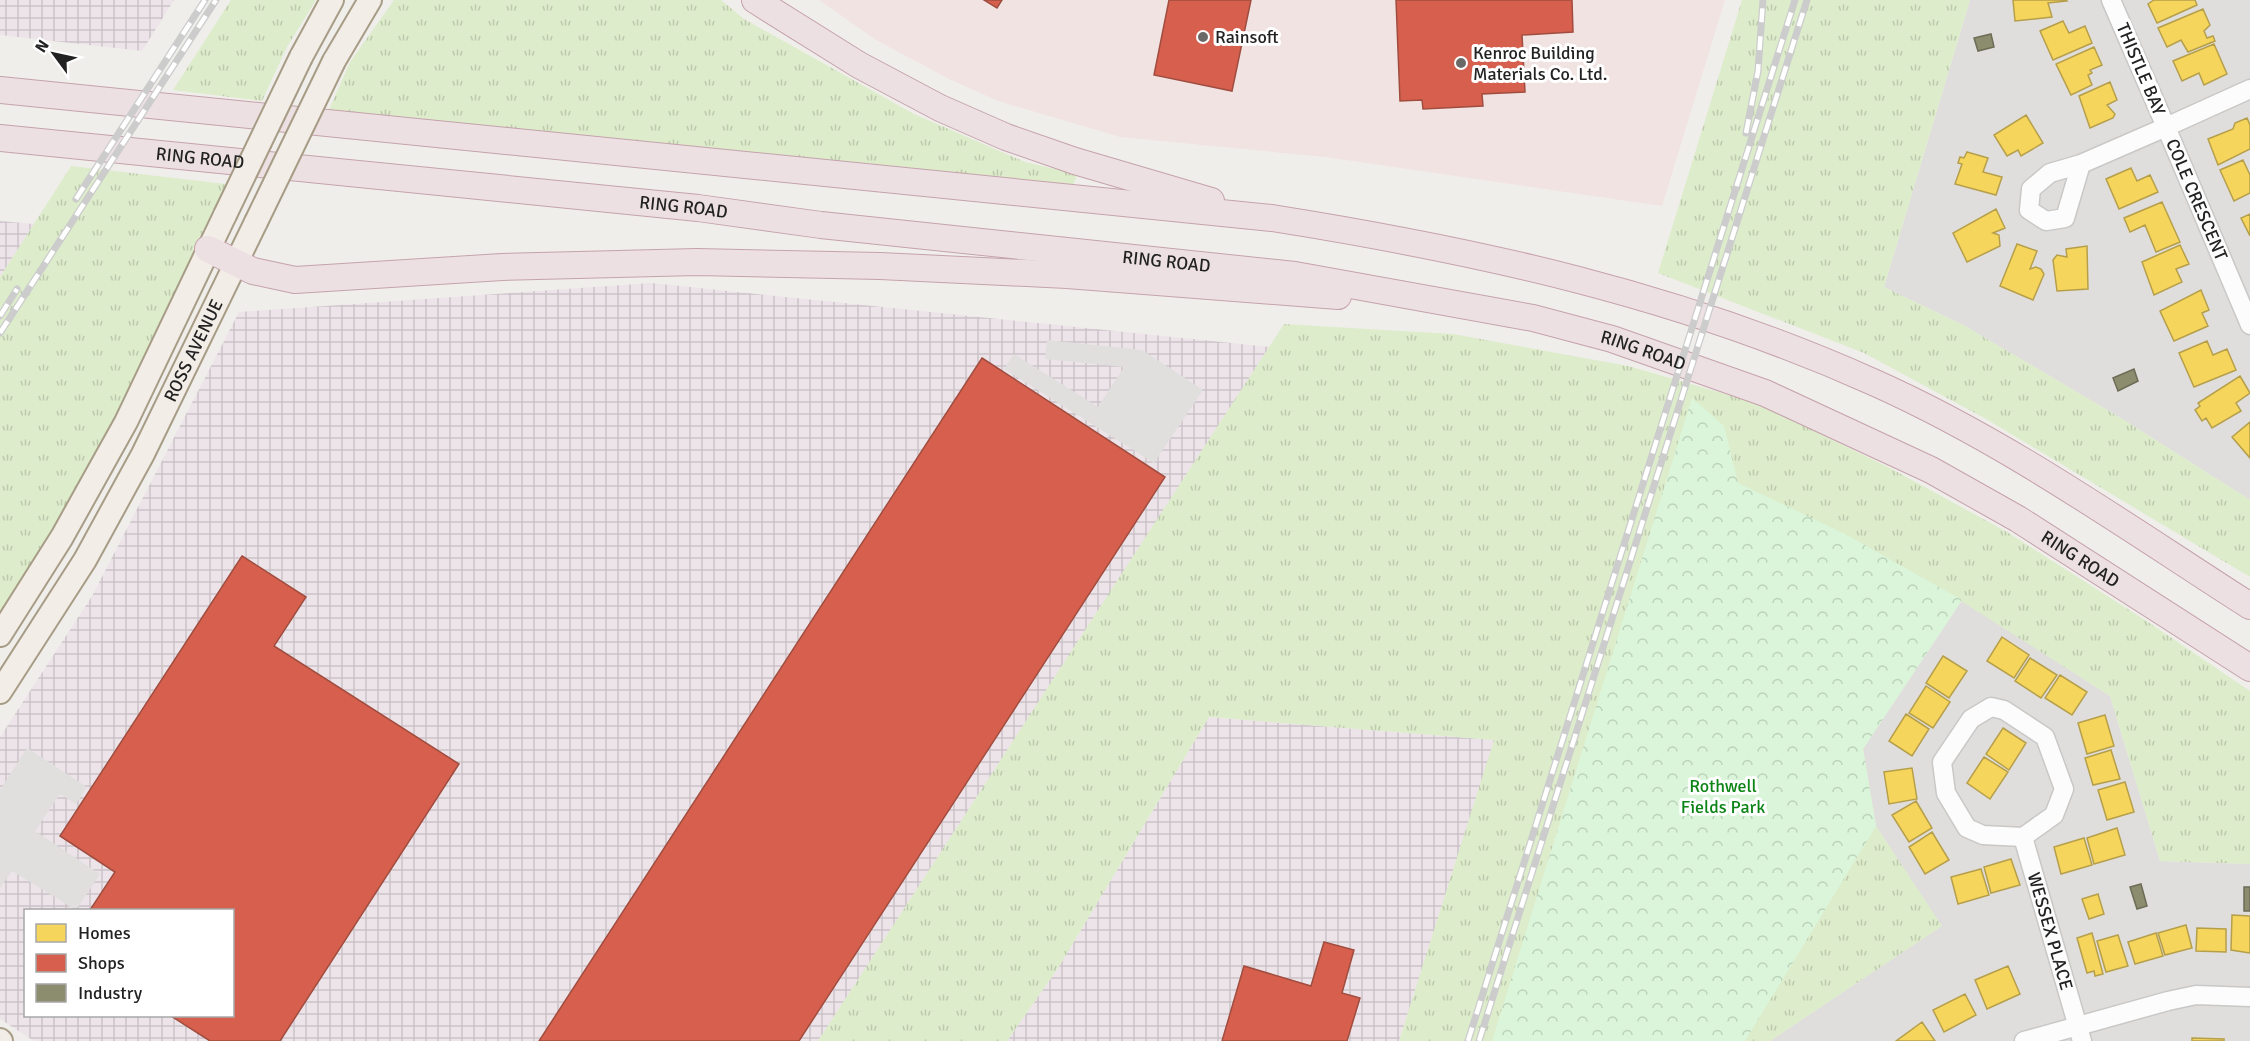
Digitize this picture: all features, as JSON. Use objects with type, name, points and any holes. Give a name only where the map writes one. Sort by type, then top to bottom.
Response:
[{"type":"highway","points":[[754,0],[859,65],[940,108],[1006,137],[1075,161],[1272,218]]},
{"type":"highway","points":[[0,90],[1272,218],[1392,237],[1516,262],[1631,293],[1779,342],[1876,383],[1962,427],[2041,473],[2250,606]]},
{"type":"highway","name":"RING ROAD","points":[[0,138],[698,208],[821,225],[1295,275],[1533,318],[1612,339],[1765,393],[1931,470],[2018,519],[2250,668]]},
{"type":"highway","points":[[208,249],[253,271],[295,280],[502,267],[697,262],[880,266],[1067,275],[1455,304]]},
{"type":"main road","name":"ROSS AVENUE","points":[[0,635],[62,537],[126,422],[301,57],[332,0]]},
{"type":"main road","name":"ROSS AVENUE","points":[[0,692],[85,560],[143,454],[334,61],[370,0]]},
{"type":"street","name":"THISTLE BAY","points":[[2116,4],[2166,127]]},
{"type":"street","name":"COLE CRESCENT","points":[[2250,89],[2166,127],[2250,325]]},
{"type":"street","points":[[2080,164],[2166,127]]},
{"type":"street","points":[[1991,707],[2004,710],[2045,737],[2064,789],[2054,815],[2023,837],[1983,835],[1967,828],[1946,793],[1942,762],[1971,719],[1991,707]]},
{"type":"street","name":"WESSEX PLACE","points":[[2023,837],[2079,1033]]},
{"type":"street","points":[[2024,1041],[2079,1033],[2196,995],[2250,997]]},
{"type":"shaded area","points":[[0,0],[174,0],[142,51],[0,35]]},
{"type":"shaded area","points":[[819,0],[1725,0],[1662,206],[1325,157],[1120,137],[998,101],[949,79],[876,40]]},
{"type":"shaded area","points":[[1970,0],[2250,0],[2250,500],[2124,420],[1965,326],[1884,287]]},
{"type":"shaded area","points":[[0,221],[34,224],[0,277]]},
{"type":"shaded area","points":[[651,283],[1270,347],[818,1041],[34,1041],[0,1019],[0,737],[92,596],[239,312]]},
{"type":"shaded area","points":[[1047,340],[1142,350],[1203,390],[1154,463],[1004,369],[1014,354],[1098,407],[1124,367],[1045,359]]},
{"type":"shaded area","points":[[1962,600],[2110,696],[2160,861],[2250,864],[2250,1041],[1770,1041],[1941,926],[1876,826],[1863,749]]},
{"type":"shaded area","points":[[1209,717],[1495,740],[1399,1041],[1007,1041],[1058,968]]},
{"type":"shaded area","points":[[27,748],[87,787],[76,804],[60,794],[35,831],[100,874],[77,909],[12,871],[0,888],[0,790]]},
{"type":"green space","points":[[231,0],[316,0],[287,47],[262,101],[173,90]]},
{"type":"green space","points":[[394,0],[721,0],[744,19],[914,114],[1025,162],[1077,174],[1073,186],[328,112],[350,62]]},
{"type":"green space","points":[[1742,0],[1970,0],[1884,287],[1965,326],[2124,420],[2250,500],[2250,577],[1986,419],[1864,353],[1658,273]]},
{"type":"green space","points":[[71,166],[226,184],[93,459],[33,565],[0,617],[0,277]]},
{"type":"green space","points":[[1284,324],[1453,334],[1628,366],[1757,403],[1890,468],[2007,532],[2145,620],[2250,691],[2250,864],[2160,861],[2110,696],[1961,601],[1863,749],[1876,826],[1942,926],[1770,1041],[1399,1041],[1494,740],[1209,717],[1058,968],[1007,1041],[818,1041]]},
{"type":"green space","name":"Rothwell Fields Park","points":[[1692,398],[1724,426],[1738,483],[1847,535],[1962,600],[1863,749],[1876,826],[1745,1041],[1492,1041]]},
{"type":"building: Homes","points":[[2013,0],[2067,1],[2048,3],[2052,17],[2015,21]]},
{"type":"building: Homes","points":[[2154,0],[2195,0],[2197,5],[2157,23],[2148,4]]},
{"type":"building: Homes","points":[[2203,9],[2210,25],[2204,31],[2207,38],[2213,36],[2215,41],[2188,52],[2181,40],[2167,47],[2158,28]]},
{"type":"building: Homes","points":[[2063,21],[2069,33],[2085,26],[2092,43],[2053,60],[2040,31]]},
{"type":"building: Homes","points":[[2214,44],[2227,74],[2204,85],[2199,73],[2182,81],[2173,61]]},
{"type":"building: Homes","points":[[2094,47],[2102,65],[2090,70],[2092,73],[2088,75],[2092,85],[2071,95],[2056,64]]},
{"type":"building: Homes","points":[[2110,82],[2117,100],[2107,105],[2115,114],[2113,118],[2090,128],[2079,96]]},
{"type":"building: Homes","points":[[2026,115],[2043,143],[2021,156],[2018,150],[2007,156],[1994,135]]},
{"type":"building: Homes","points":[[2247,118],[2250,125],[2250,149],[2218,165],[2208,139],[2233,129],[2235,123]]},
{"type":"building: Homes","points":[[1967,152],[1988,158],[1983,172],[2002,177],[1996,195],[1955,184],[1962,164],[1958,163],[1960,157],[1964,158]]},
{"type":"building: Homes","points":[[2243,160],[2250,175],[2250,193],[2234,201],[2220,170]]},
{"type":"building: Homes","points":[[2131,168],[2137,181],[2150,175],[2158,192],[2119,209],[2106,179]]},
{"type":"building: Homes","points":[[2162,202],[2180,242],[2156,252],[2145,225],[2130,232],[2124,218]]},
{"type":"building: Homes","points":[[1996,209],[2005,228],[1993,233],[1999,235],[2000,246],[1967,262],[1953,233]]},
{"type":"building: Homes","points":[[2250,214],[2250,236],[2241,218]]},
{"type":"building: Homes","points":[[2017,244],[2037,251],[2030,269],[2036,267],[2044,274],[2033,300],[2000,286]]},
{"type":"building: Homes","points":[[2180,245],[2189,264],[2176,269],[2182,282],[2154,295],[2142,262]]},
{"type":"building: Homes","points":[[2087,246],[2088,289],[2057,291],[2053,260],[2057,255],[2067,257],[2066,249]]},
{"type":"building: Homes","points":[[2201,290],[2209,310],[2202,313],[2208,326],[2174,341],[2160,311]]},
{"type":"building: Homes","points":[[2207,341],[2213,355],[2227,349],[2236,370],[2194,387],[2179,353]]},
{"type":"building: Homes","points":[[2240,376],[2250,393],[2236,403],[2241,411],[2212,428],[2206,418],[2202,421],[2195,410],[2200,406],[2198,403]]},
{"type":"building: Homes","points":[[2250,422],[2250,458],[2232,437]]},
{"type":"building: Homes","points":[[2002,637],[2029,655],[2014,678],[1987,661]]},
{"type":"building: Homes","points":[[1943,656],[1967,671],[1949,698],[1926,683]]},
{"type":"building: Homes","points":[[2030,658],[2057,675],[2041,698],[2015,681]]},
{"type":"building: Homes","points":[[2060,675],[2087,692],[2072,715],[2045,698]]},
{"type":"building: Homes","points":[[1926,686],[1950,702],[1933,728],[1909,713]]},
{"type":"building: Homes","points":[[1906,714],[1929,729],[1912,756],[1889,741]]},
{"type":"building: Homes","points":[[2105,715],[2114,746],[2087,754],[2078,723]]},
{"type":"building: Homes","points":[[2003,728],[2026,743],[2009,770],[1986,754]]},
{"type":"building: Homes","points":[[2111,750],[2120,779],[2093,785],[2085,758]]},
{"type":"building: Homes","points":[[1984,757],[2008,772],[1990,799],[1967,783]]},
{"type":"building: Homes","points":[[1912,768],[1917,799],[1889,804],[1884,772]]},
{"type":"building: Homes","points":[[2125,782],[2134,812],[2107,820],[2098,790]]},
{"type":"building: Homes","points":[[1916,801],[1932,828],[1909,842],[1892,815]]},
{"type":"building: Homes","points":[[2117,828],[2125,855],[2094,864],[2087,838]]},
{"type":"building: Homes","points":[[1932,832],[1949,860],[1925,874],[1909,847]]},
{"type":"building: Homes","points":[[2084,838],[2092,865],[2061,874],[2054,847]]},
{"type":"building: Homes","points":[[2011,859],[2020,885],[1991,893],[1984,867]]},
{"type":"building: Homes","points":[[1981,869],[1989,895],[1958,904],[1951,877]]},
{"type":"building: Homes","points":[[2098,894],[2104,914],[2089,919],[2082,899]]},
{"type":"building: Homes","points":[[2232,915],[2250,916],[2250,953],[2231,950]]},
{"type":"building: Homes","points":[[2186,925],[2192,948],[2165,955],[2158,933]]},
{"type":"building: Homes","points":[[2197,928],[2226,929],[2226,952],[2196,951]]},
{"type":"building: Homes","points":[[2092,933],[2103,974],[2095,976],[2094,971],[2087,973],[2077,938]]},
{"type":"building: Homes","points":[[2156,933],[2163,956],[2135,964],[2128,942]]},
{"type":"building: Homes","points":[[2118,935],[2128,966],[2106,972],[2097,941]]},
{"type":"building: Homes","points":[[2008,966],[2020,994],[1987,1009],[1975,980]]},
{"type":"building: Homes","points":[[1965,994],[1976,1015],[1944,1032],[1933,1010]]},
{"type":"building: Homes","points":[[1922,1022],[1935,1041],[1896,1041]]},
{"type":"building: Homes","points":[[2192,1038],[2224,1039],[2224,1041],[2192,1041]]},
{"type":"building: Shops","points":[[984,0],[1002,0],[997,8]]},
{"type":"building: Shops","name":"Rainsoft","points":[[1169,0],[1251,0],[1232,91],[1154,75]]},
{"type":"building: Shops","name":"Kenroc Building Materials Co. Ltd.","points":[[1396,0],[1572,0],[1573,32],[1522,35],[1525,92],[1482,94],[1483,106],[1423,109],[1422,100],[1400,101]]},
{"type":"building: Shops","points":[[982,358],[1165,477],[799,1041],[539,1041]]},
{"type":"building: Shops","points":[[242,556],[306,597],[274,646],[459,764],[280,1041],[210,1041],[173,1017],[234,1017],[234,909],[91,909],[115,872],[60,836]]},
{"type":"building: Shops","points":[[1324,942],[1354,950],[1342,993],[1360,998],[1347,1041],[1222,1041],[1244,966],[1311,986]]},
{"type":"building: Industry","points":[[1991,34],[1994,47],[1978,51],[1974,38]]},
{"type":"building: Industry","points":[[2134,369],[2138,381],[2118,391],[2113,378]]},
{"type":"building: Industry","points":[[2141,884],[2147,906],[2137,909],[2130,887]]},
{"type":"building: Industry","points":[[2244,887],[2250,887],[2250,911],[2244,911]]},
{"type":"railway","points":[[76,199],[205,0]]},
{"type":"railway","points":[[0,333],[216,0]]},
{"type":"railway","points":[[1746,133],[1758,71],[1763,0]]},
{"type":"railway","points":[[1468,1041],[1795,0]]},
{"type":"railway","points":[[1479,1041],[1807,0]]},
{"type":"railway","points":[[0,316],[17,289]]},
{"type":"place","name":"Rainsoft","points":[[1203,37]]},
{"type":"place","name":"Kenroc Building Materials Co. Ltd.","points":[[1461,63]]}]
